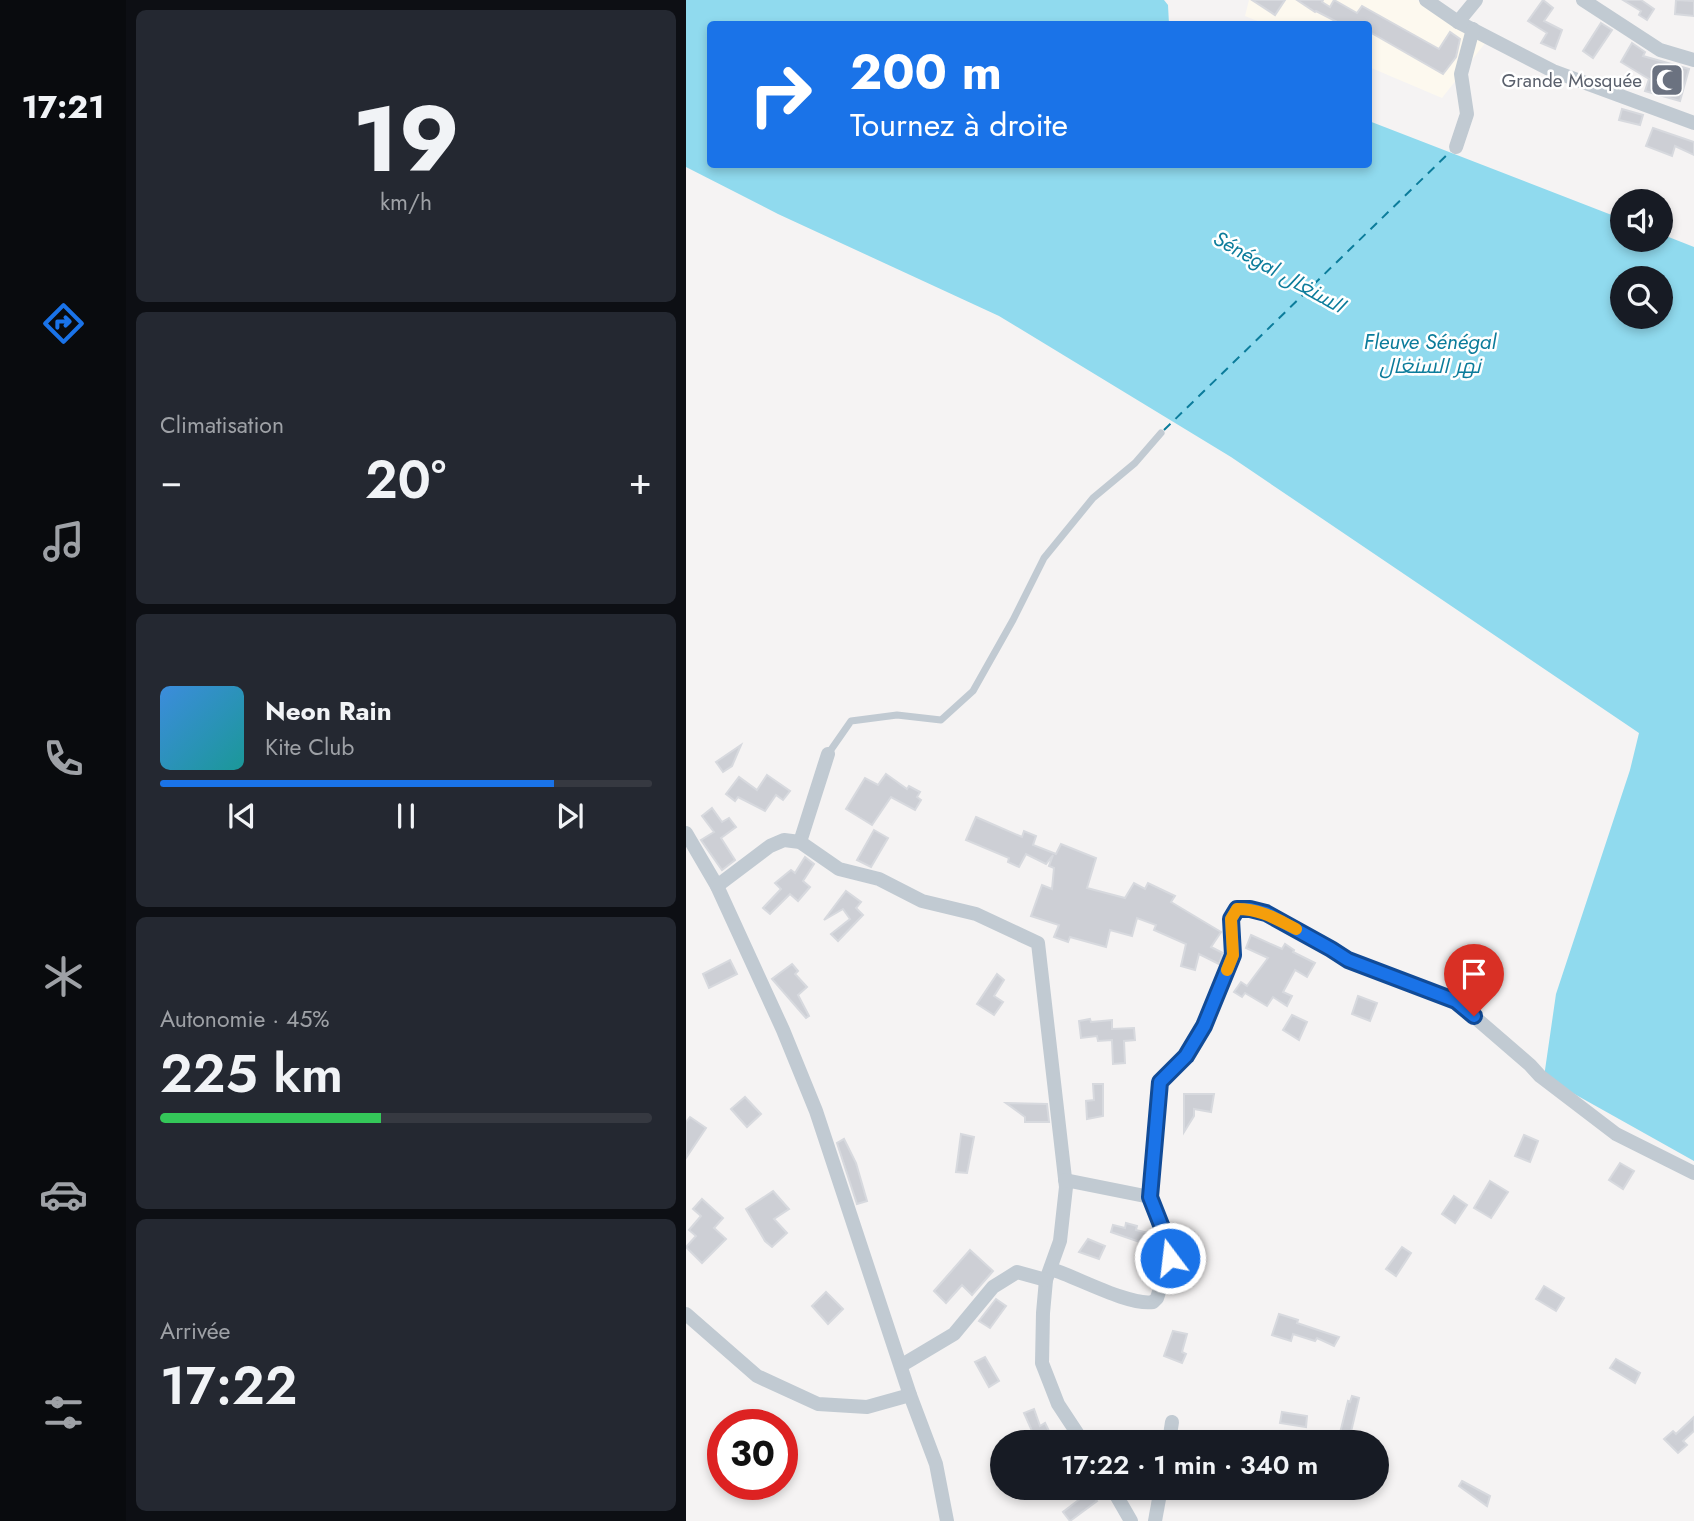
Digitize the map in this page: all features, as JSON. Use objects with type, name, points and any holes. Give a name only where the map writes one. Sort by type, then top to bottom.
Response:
[{"type":"street","points":[[1426,0],[1458,22],[1553,71],[1694,123]]},
{"type":"street","points":[[1458,22],[1476,0]]},
{"type":"street","points":[[1589,2],[1660,50],[1694,60]]},
{"type":"street","points":[[1456,147],[1467,114],[1461,74],[1473,29]]},
{"type":"street","points":[[800,842],[828,754]]},
{"type":"street","points":[[686,833],[717,886],[783,1030],[816,1111],[936,1465],[947,1521]]},
{"type":"street","points":[[717,886],[770,846],[784,840],[800,842],[839,869],[879,879],[922,901],[976,914],[1038,943],[1065,1180],[1060,1241],[1049,1275],[1043,1313],[1042,1363],[1058,1404],[1075,1430]]},
{"type":"street","points":[[902,1366],[954,1334],[993,1287],[1017,1272],[1049,1275],[1147,1303],[1153,1303],[1157,1298],[1170,1258],[1150,1197],[1160,1082],[1186,1056],[1204,1026],[1233,955],[1231,919],[1237,909],[1266,913],[1348,960],[1456,1001],[1541,1076],[1616,1134],[1694,1173]]},
{"type":"street","points":[[1065,1180],[1150,1197]]},
{"type":"street","points":[[686,1314],[757,1376],[818,1404],[867,1407],[911,1395]]},
{"type":"street","points":[[1171,1430],[1172,1422]]},
{"type":"street","points":[[1119,1500],[1131,1521]]},
{"type":"street","points":[[1155,1521],[1159,1500]]},
{"type":"lane","points":[[828,754],[851,720],[897,715],[941,720],[973,691],[1044,558],[1093,498],[1135,463],[1161,433]]},
{"type":"shaded area","points":[[1249,0],[1417,0],[1486,42],[1442,98],[1372,68],[1372,21],[1258,21],[1245,16]]},
{"type":"water","name":"Fleuve Sénégal نهر السنغال","points":[[686,0],[1164,0],[1168,5],[1169,21],[707,21],[707,168],[1372,168],[1372,122],[1610,214],[1610,252],[1673,252],[1673,239],[1694,247],[1694,1161],[1544,1077],[1556,994],[1630,770],[1639,733],[1231,457],[999,316],[778,214],[686,167]]},
{"type":"building","points":[[1252,0],[1285,0],[1275,15]]},
{"type":"building","points":[[1297,0],[1323,0],[1322,2],[1330,7],[1334,0],[1357,13],[1362,6],[1439,49],[1450,32],[1460,39],[1456,57],[1443,74],[1372,33],[1372,21],[1335,21]]},
{"type":"building","points":[[1543,0],[1553,8],[1544,21],[1562,30],[1555,49],[1541,43],[1547,33],[1528,21]]},
{"type":"building","points":[[1623,0],[1641,0],[1654,9],[1647,20],[1639,15],[1641,11]]},
{"type":"building","points":[[1676,0],[1694,1],[1694,16],[1675,14]]},
{"type":"building","points":[[1601,23],[1612,30],[1593,58],[1583,51]]},
{"type":"building","name":"Grande Mosquée","points":[[1632,43],[1645,52],[1643,56],[1689,69],[1680,101],[1645,91],[1649,79],[1621,62]]},
{"type":"building","points":[[1622,109],[1643,115],[1640,125],[1619,120]]},
{"type":"building","points":[[1653,128],[1694,142],[1694,155],[1675,146],[1672,156],[1646,146]]},
{"type":"building","points":[[741,745],[732,766],[723,772],[716,762]]},
{"type":"building","points":[[886,774],[907,789],[909,786],[920,792],[917,797],[921,800],[915,810],[891,797],[872,825],[846,809],[865,778],[878,785]]},
{"type":"building","points":[[767,775],[790,791],[783,800],[776,795],[765,811],[738,797],[735,801],[726,794],[739,777],[757,790]]},
{"type":"building","points":[[712,808],[722,822],[729,818],[736,827],[721,838],[735,860],[722,870],[701,840],[714,832],[702,816]]},
{"type":"building","points":[[976,817],[1022,837],[1024,831],[1036,836],[1033,845],[1056,854],[1061,844],[1096,858],[1087,888],[1125,898],[1134,883],[1145,889],[1148,883],[1175,896],[1171,902],[1221,932],[1211,947],[1223,953],[1219,964],[1199,954],[1195,970],[1181,966],[1186,944],[1154,930],[1156,925],[1137,918],[1132,936],[1110,930],[1106,947],[1070,937],[1068,942],[1054,937],[1059,925],[1031,916],[1042,885],[1052,889],[1054,868],[1049,866],[1053,855],[1046,864],[1026,854],[1019,867],[1008,862],[1009,858],[966,840]]},
{"type":"building","points":[[874,830],[888,838],[871,867],[857,860]]},
{"type":"building","points":[[805,857],[814,864],[803,881],[810,887],[798,901],[790,894],[770,914],[763,908],[781,889],[775,883],[791,870],[795,873]]},
{"type":"building","points":[[846,891],[861,902],[856,908],[863,915],[838,941],[831,934],[850,919],[843,909],[824,920]]},
{"type":"building","points":[[1251,935],[1282,949],[1285,944],[1294,950],[1293,952],[1315,963],[1307,977],[1295,970],[1283,992],[1292,996],[1287,1006],[1273,997],[1267,1006],[1245,993],[1242,997],[1234,992],[1241,982],[1247,986],[1268,958],[1246,948]]},
{"type":"building","points":[[730,960],[737,974],[709,988],[703,974]]},
{"type":"building","points":[[792,964],[798,971],[795,974],[807,987],[798,995],[809,1016],[806,1018],[772,979]]},
{"type":"building","points":[[997,974],[1004,980],[994,996],[1003,1002],[994,1015],[977,1004]]},
{"type":"building","points":[[1358,996],[1377,1003],[1370,1021],[1352,1014]]},
{"type":"building","points":[[1292,1015],[1307,1022],[1299,1040],[1283,1030]]},
{"type":"building","points":[[1090,1019],[1091,1022],[1112,1020],[1112,1029],[1134,1028],[1135,1040],[1124,1041],[1125,1063],[1113,1064],[1112,1040],[1098,1041],[1097,1036],[1081,1038],[1079,1021]]},
{"type":"building","points":[[1093,1084],[1103,1084],[1103,1116],[1087,1119],[1086,1101],[1094,1100]]},
{"type":"building","points":[[1184,1094],[1214,1094],[1211,1112],[1194,1109],[1194,1116],[1184,1132]]},
{"type":"building","points":[[745,1097],[761,1114],[747,1127],[731,1109]]},
{"type":"building","points":[[1006,1103],[1047,1104],[1049,1122],[1025,1122],[1025,1117]]},
{"type":"building","points":[[690,1117],[706,1128],[686,1158],[686,1122]]},
{"type":"building","points":[[961,1134],[974,1137],[967,1173],[956,1172]]},
{"type":"building","points":[[1524,1135],[1538,1141],[1530,1162],[1515,1156]]},
{"type":"building","points":[[844,1139],[856,1163],[867,1201],[857,1204],[837,1143]]},
{"type":"building","points":[[1620,1163],[1634,1171],[1623,1189],[1609,1180]]},
{"type":"building","points":[[1490,1181],[1508,1192],[1491,1218],[1474,1208]]},
{"type":"building","points":[[773,1191],[789,1209],[774,1219],[787,1233],[772,1247],[765,1241],[746,1209]]},
{"type":"building","points":[[1454,1196],[1467,1205],[1455,1223],[1442,1214]]},
{"type":"building","points":[[702,1199],[723,1218],[714,1228],[726,1239],[702,1263],[686,1247],[696,1236],[689,1230],[701,1216],[693,1209]]},
{"type":"building","points":[[1126,1223],[1137,1226],[1136,1230],[1153,1234],[1151,1246],[1111,1232],[1113,1225],[1125,1228]]},
{"type":"building","points":[[1177,1228],[1194,1232],[1189,1251],[1178,1251],[1175,1237]]},
{"type":"building","points":[[1088,1239],[1105,1246],[1099,1259],[1079,1252]]},
{"type":"building","points":[[1402,1247],[1411,1253],[1396,1276],[1386,1269]]},
{"type":"building","points":[[970,1250],[993,1271],[972,1295],[962,1285],[946,1303],[934,1291]]},
{"type":"building","points":[[1544,1286],[1564,1298],[1556,1311],[1536,1299]]},
{"type":"building","points":[[826,1292],[843,1309],[828,1324],[812,1306]]},
{"type":"building","points":[[996,1299],[1006,1306],[990,1328],[979,1321]]},
{"type":"building","points":[[1279,1314],[1339,1337],[1334,1346],[1317,1338],[1315,1341],[1293,1334],[1291,1341],[1272,1335]]},
{"type":"building","points":[[1173,1331],[1187,1334],[1182,1352],[1186,1354],[1182,1363],[1164,1356]]},
{"type":"building","points":[[985,1357],[999,1381],[989,1387],[975,1362]]},
{"type":"building","points":[[1616,1359],[1640,1373],[1635,1383],[1610,1368]]},
{"type":"building","points":[[1352,1396],[1359,1398],[1351,1430],[1341,1430],[1348,1401],[1350,1402]]},
{"type":"building","points":[[1034,1409],[1040,1426],[1045,1423],[1048,1430],[1032,1430],[1024,1413]]},
{"type":"building","points":[[1282,1412],[1307,1416],[1306,1427],[1280,1423]]},
{"type":"building","points":[[1694,1417],[1694,1431],[1683,1441],[1687,1445],[1678,1453],[1664,1439],[1673,1431],[1676,1434]]},
{"type":"building","points":[[1462,1481],[1490,1496],[1487,1506],[1459,1486]]},
{"type":"building","points":[[1079,1500],[1097,1501],[1070,1521],[1063,1512]]},
{"type":"ferry route","points":[[1164,430],[1451,151]]},
{"type":"slow traffic","points":[[1227,970],[1233,955],[1231,919],[1237,909],[1266,913],[1296,929]]},
{"type":"place","name":"Grande Mosquée","points":[[1667,80]]},
{"type":"route","points":[[1170,1258],[1150,1197],[1160,1082],[1186,1056],[1204,1026],[1233,955],[1231,919],[1237,909],[1266,913],[1348,960],[1456,1001],[1474,1016]]},
{"type":"water label","name":"Sénégal السنغال","points":[[1279,272]]}]
